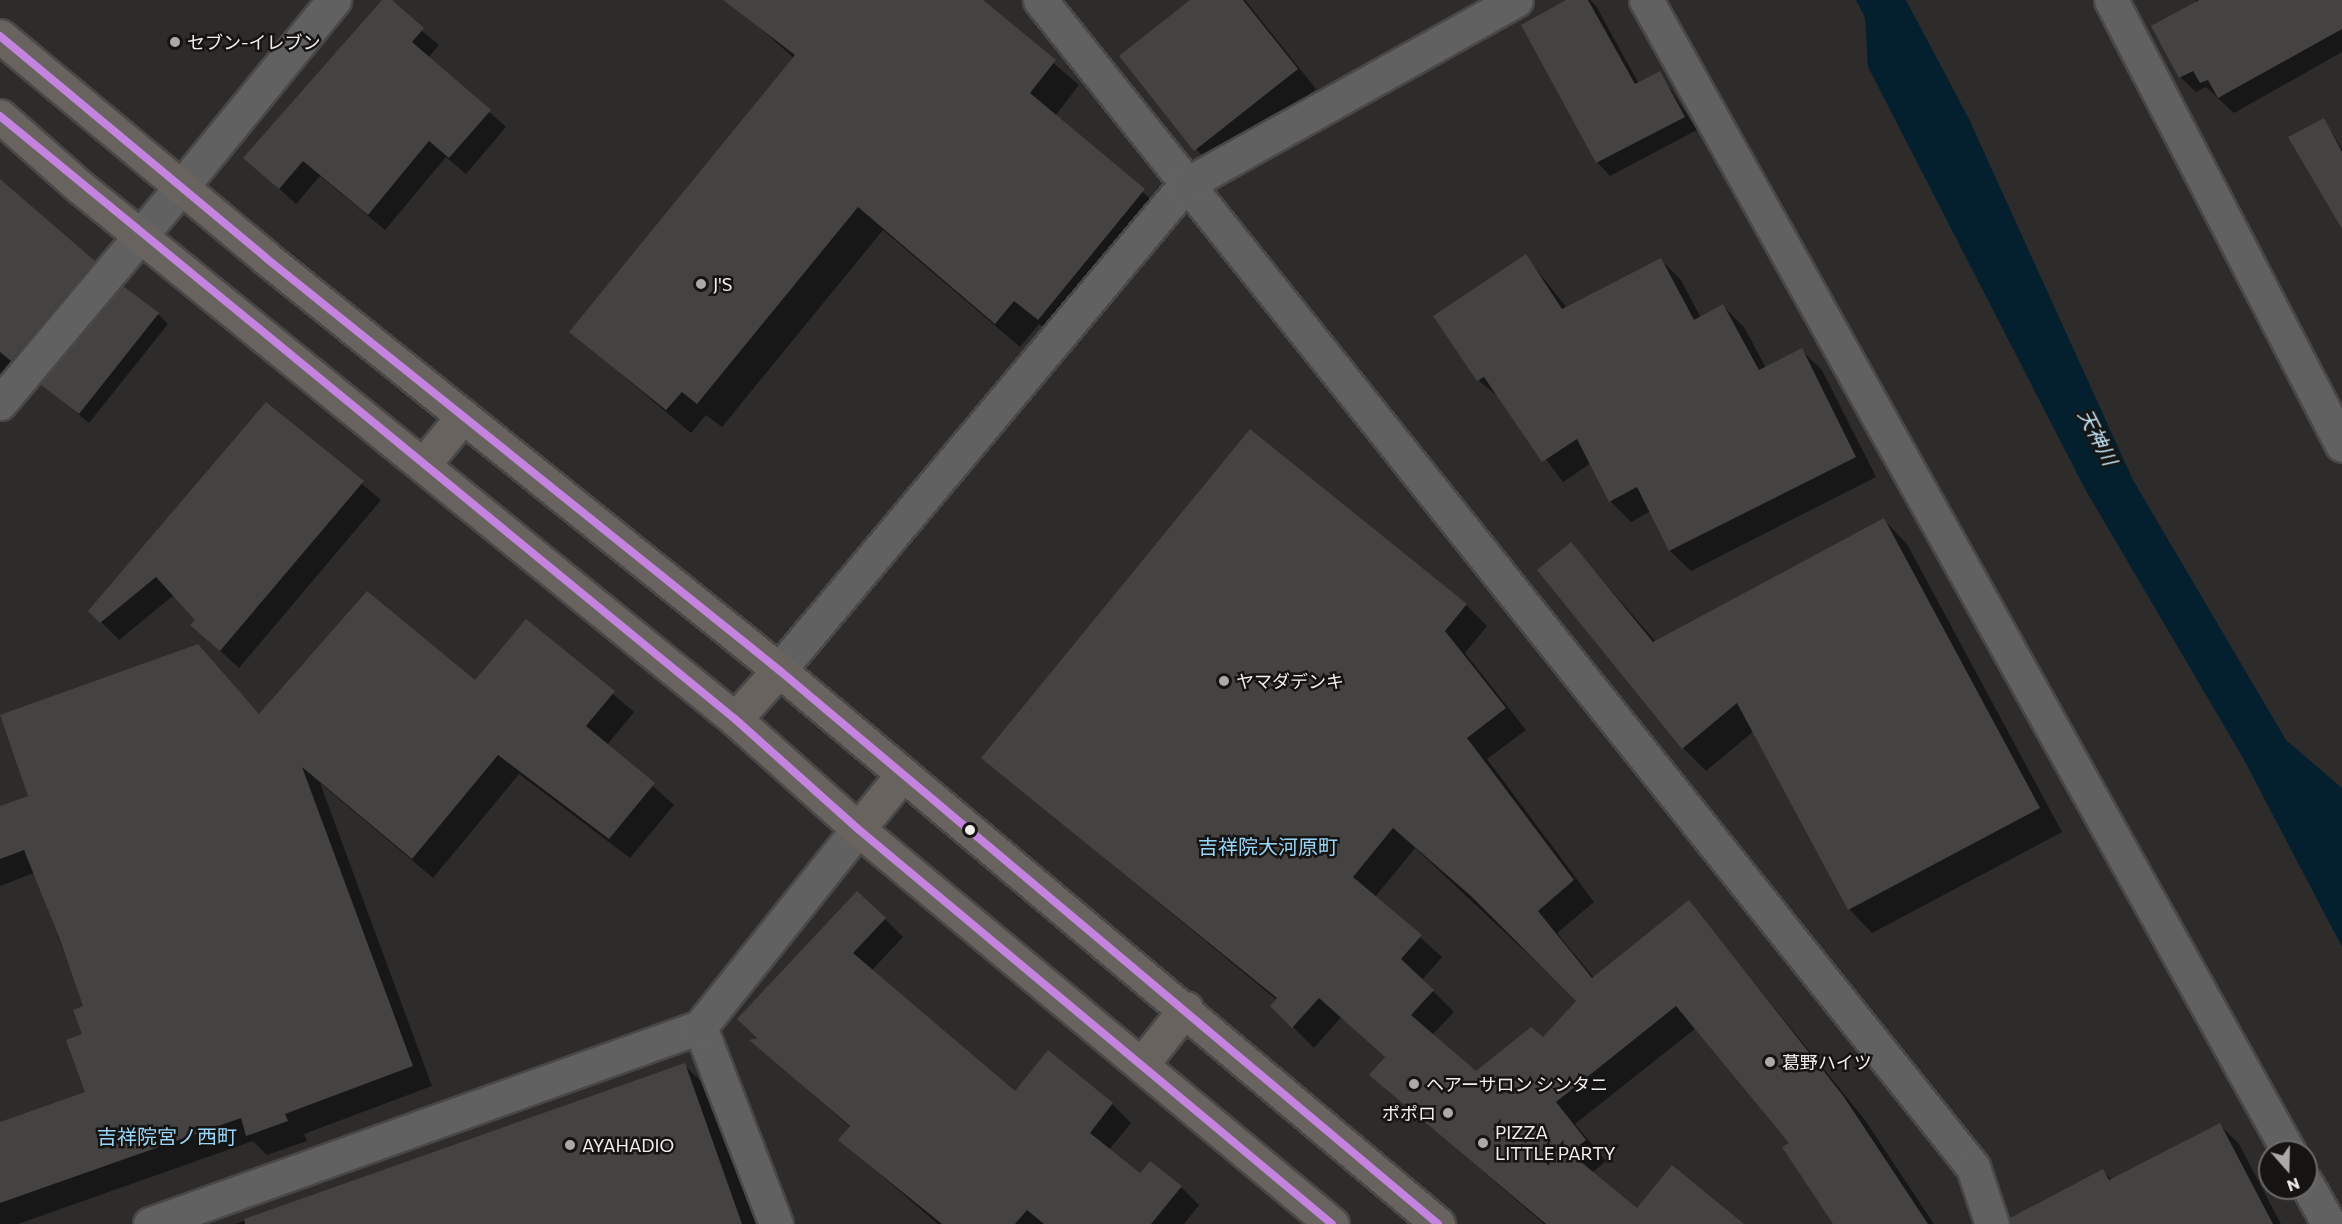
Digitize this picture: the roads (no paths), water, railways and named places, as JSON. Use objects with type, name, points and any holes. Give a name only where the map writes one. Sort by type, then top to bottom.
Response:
[{"type":"main road","points":[[0,36],[463,416],[779,670],[1186,1008],[1438,1224]]},
{"type":"main road","points":[[0,116],[141,236],[735,719],[858,829],[1332,1224]]},
{"type":"main road","points":[[424,464],[463,416]]},
{"type":"main road","points":[[735,719],[779,670]]},
{"type":"main road","points":[[858,829],[903,774]]},
{"type":"main road","points":[[1142,1064],[1186,1008]]},
{"type":"street","points":[[0,403],[141,236],[334,0]]},
{"type":"street","points":[[1040,0],[1185,185],[1973,1167],[1992,1224]]},
{"type":"street","points":[[779,670],[1185,185],[1516,0]]},
{"type":"street","points":[[1646,0],[2282,1140]]},
{"type":"street","points":[[2111,0],[2342,445]]},
{"type":"street","points":[[150,1224],[700,1027],[858,829]]},
{"type":"street","points":[[700,1027],[776,1224]]},
{"type":"street","points":[[2316,1200],[2329,1224]]},
{"type":"water","name":"天神川","points":[[1856,0],[1906,0],[1969,119],[2133,480],[2286,740],[2342,788],[2342,947],[2243,758],[2085,489],[1868,67],[1865,18]]},
{"type":"place","name":"セブン-イレブン","points":[[175,42]]},
{"type":"place","name":"J'S","points":[[701,284]]},
{"type":"place","name":"ヤマダデンキ","points":[[1224,681]]},
{"type":"place","name":"葛野ハイツ","points":[[1770,1062]]},
{"type":"place","name":"ヘアーサロン シンタニ","points":[[1414,1084]]},
{"type":"place","name":"ポポロ","points":[[1448,1113]]},
{"type":"place","name":"PIZZA LITTLE PARTY","points":[[1483,1143]]},
{"type":"place","name":"AYAHADIO","points":[[570,1145]]},
{"type":"district","name":"吉祥院大河原町","points":[[1268,846]]},
{"type":"district","name":"吉祥院宮ノ西町","points":[[167,1136]]}]
